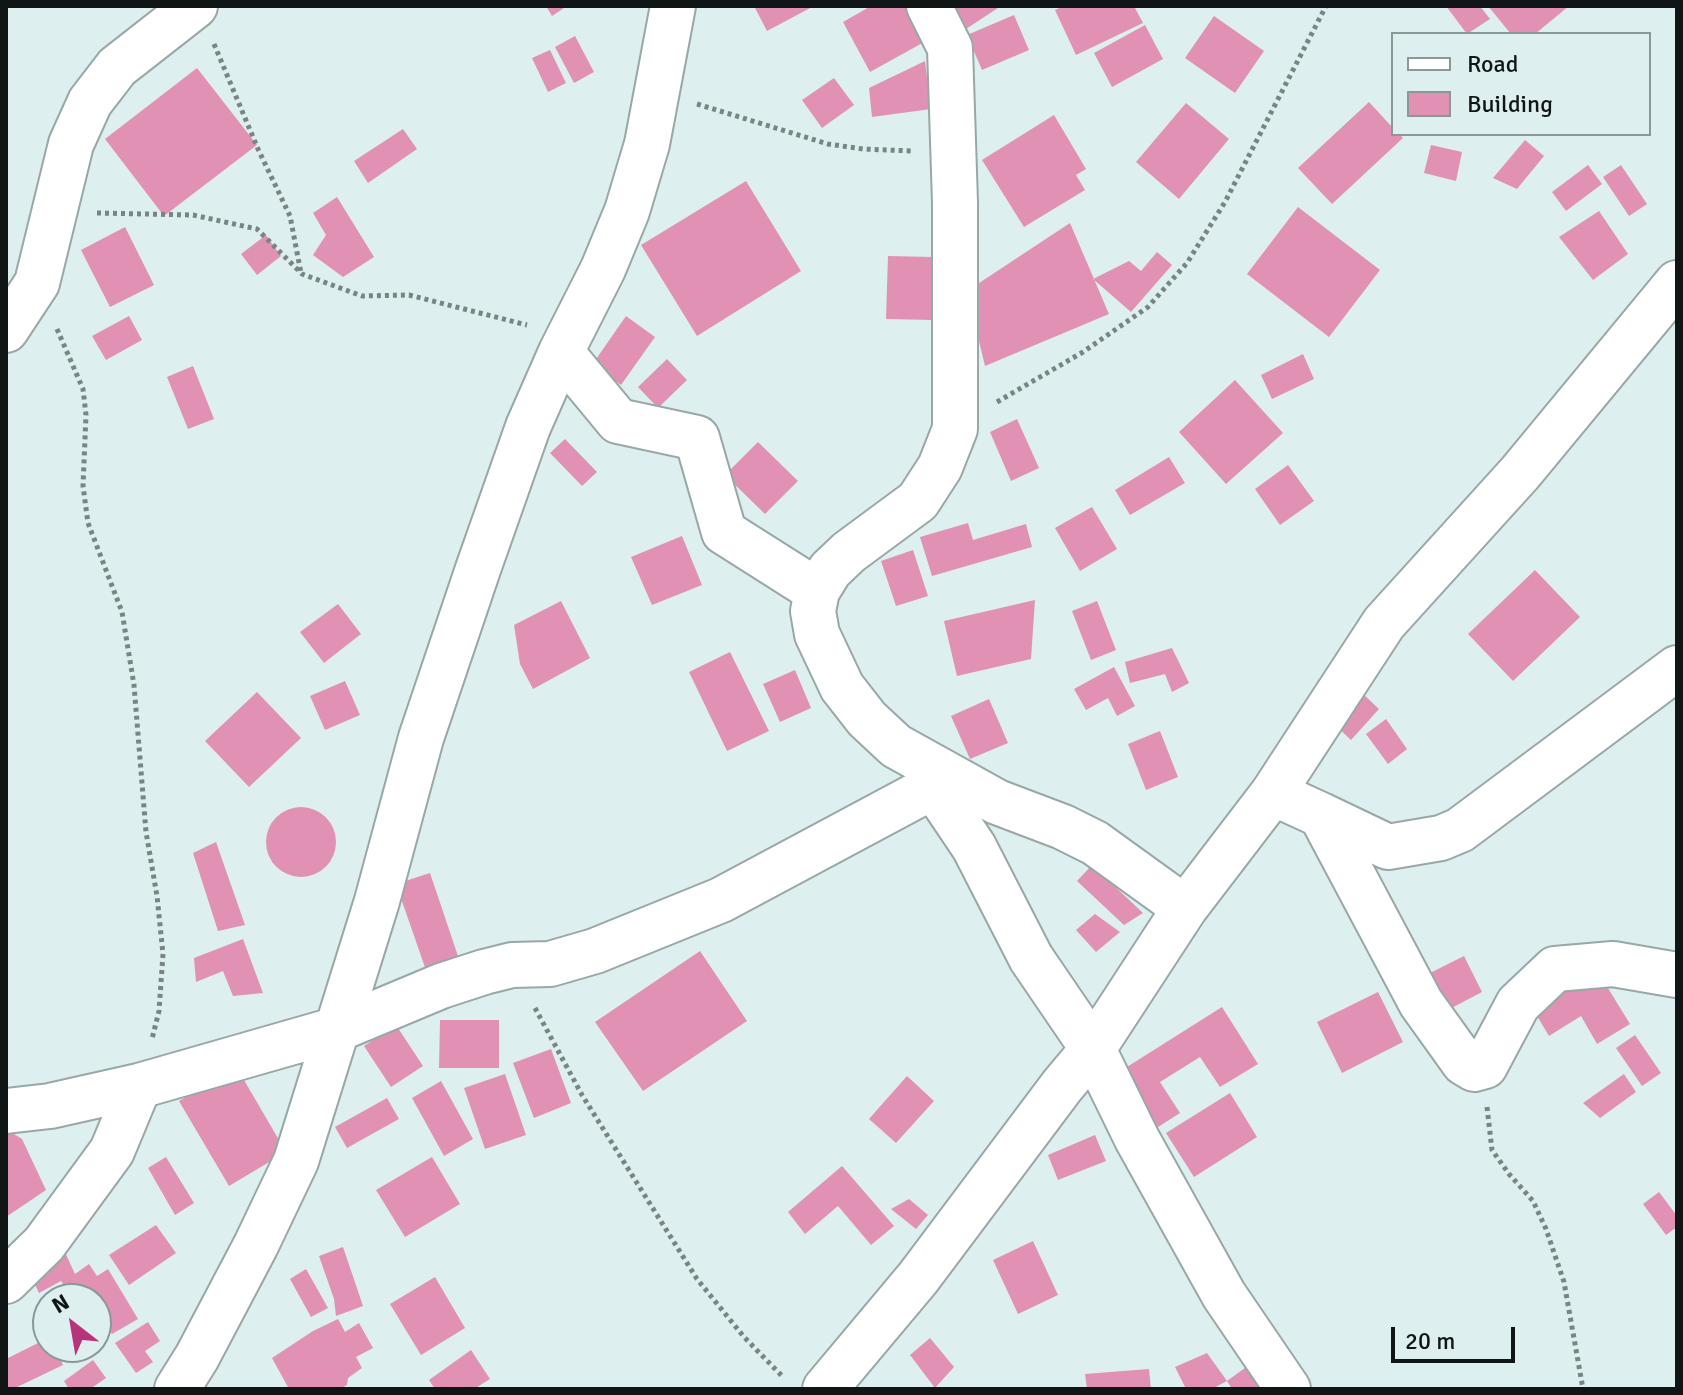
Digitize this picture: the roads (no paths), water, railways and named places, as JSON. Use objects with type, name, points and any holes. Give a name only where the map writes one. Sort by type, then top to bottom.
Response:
[{"type":"street","points":[[177,1389],[256,1245],[296,1161],[377,901],[421,738],[528,427],[627,211],[647,144],[673,6]]},
{"type":"street","points":[[929,6],[950,48],[954,152],[955,429],[940,467],[918,501],[849,552],[830,570],[817,591],[813,611],[817,634],[842,687],[867,719],[941,782],[1063,827],[1095,843],[1185,908]]},
{"type":"street","points":[[6,330],[37,283],[71,144],[90,102],[117,67],[203,20]]},
{"type":"street","points":[[805,1384],[918,1278],[1093,1049],[1185,908],[1273,793],[1384,623],[1520,473],[1677,283]]},
{"type":"street","points":[[561,352],[618,421],[697,438],[724,532],[817,591]]},
{"type":"street","points":[[1273,793],[1388,847],[1441,838],[1460,830],[1677,668]]},
{"type":"street","points":[[6,1111],[50,1106],[139,1086],[338,1029],[441,986],[512,965],[550,964],[595,951],[721,900],[941,782]]},
{"type":"street","points":[[941,782],[1031,958],[1093,1049],[1181,1221],[1224,1295],[1288,1389]]},
{"type":"street","points":[[1321,815],[1421,1003],[1464,1063],[1474,1069],[1485,1066],[1518,1004],[1555,969],[1613,964],[1677,975]]},
{"type":"street","points":[[6,1281],[44,1244],[112,1151],[139,1086]]}]
